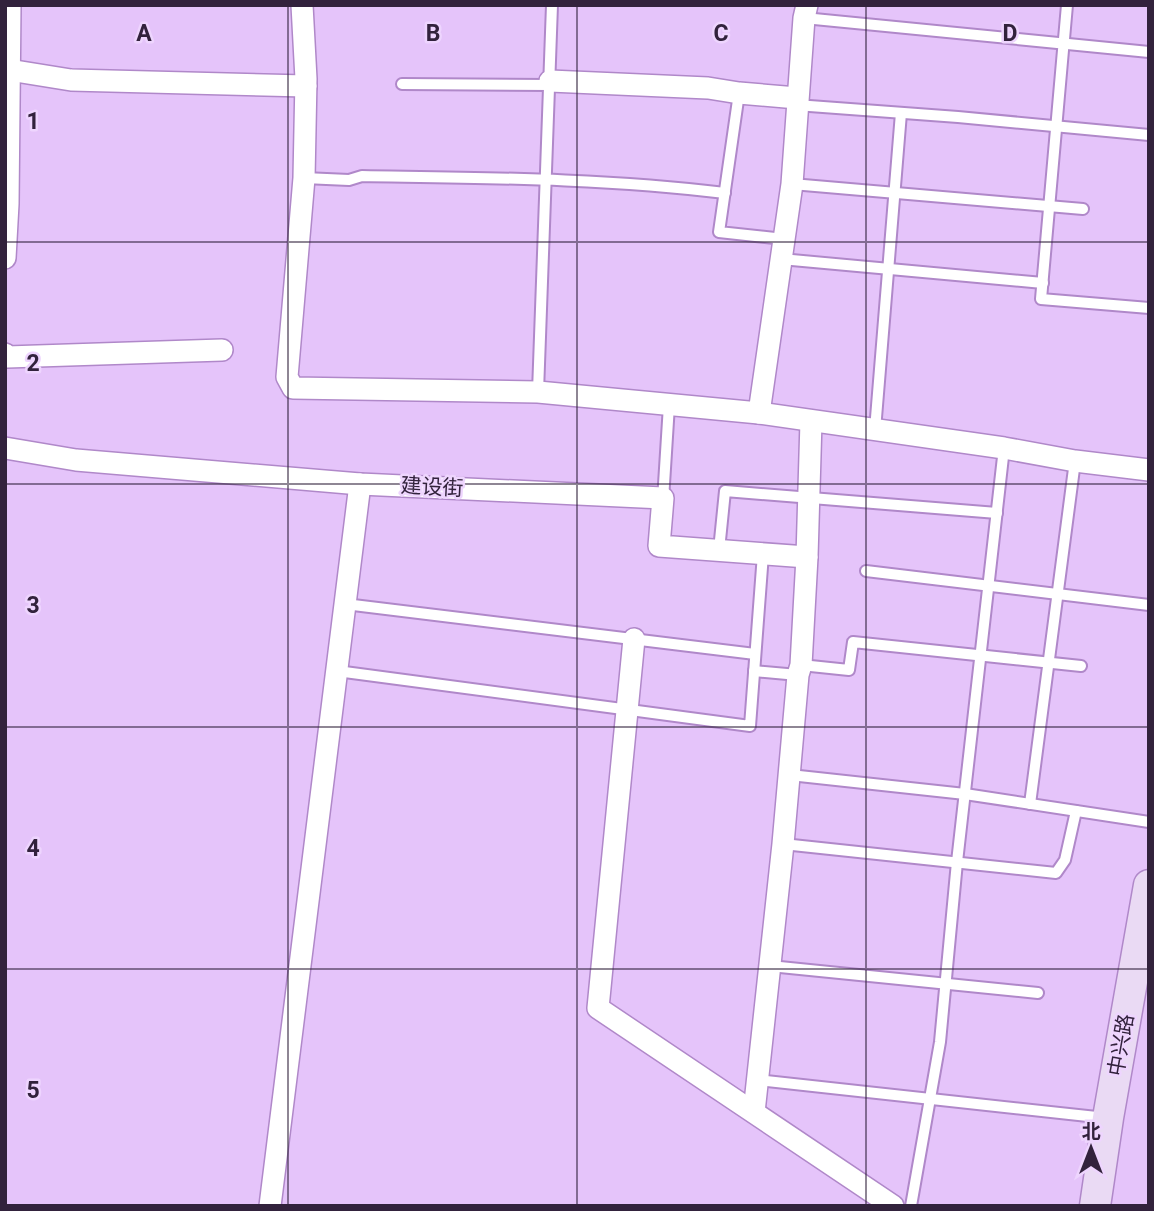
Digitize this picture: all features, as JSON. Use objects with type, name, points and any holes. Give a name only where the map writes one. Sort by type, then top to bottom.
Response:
[{"type":"main road","name":"中兴路","points":[[1095,1206],[1149,885]]},
{"type":"street","points":[[5,258],[10,5]]},
{"type":"street","points":[[302,5],[306,86],[304,178],[287,377],[293,388],[538,392],[759,413],[1149,470]]},
{"type":"street","points":[[759,413],[792,184],[805,12]]},
{"type":"street","points":[[9,70],[71,80],[306,86]]},
{"type":"street","points":[[550,83],[708,88],[797,101]]},
{"type":"street","points":[[5,354],[7,357],[222,350]]},
{"type":"street","points":[[754,1112],[799,670],[807,557],[811,421]]},
{"type":"street","name":"建设街","points":[[5,448],[76,460],[360,484],[663,498]]},
{"type":"street","points":[[270,1206],[360,484]]},
{"type":"street","points":[[659,546],[807,557]]},
{"type":"street","points":[[634,639],[598,1008],[893,1206]]},
{"type":"lane","points":[[538,392],[552,5]]},
{"type":"lane","points":[[1067,5],[1041,299],[1149,308]]},
{"type":"lane","points":[[805,12],[1149,52]]},
{"type":"lane","points":[[402,84],[550,83]]},
{"type":"lane","points":[[739,93],[719,232],[782,249],[888,268],[1043,283]]},
{"type":"lane","points":[[797,101],[1149,135]]},
{"type":"lane","points":[[875,430],[901,113]]},
{"type":"lane","points":[[304,178],[349,180],[362,176],[546,180],[676,187],[725,193]]},
{"type":"lane","points":[[792,184],[1083,209]]},
{"type":"lane","points":[[659,546],[669,405]]},
{"type":"lane","points":[[911,1206],[940,1042],[957,862],[1004,448]]},
{"type":"lane","points":[[1030,804],[1075,461]]},
{"type":"lane","points":[[719,550],[725,491],[997,513]]},
{"type":"lane","points":[[337,671],[750,726],[763,554]]},
{"type":"lane","points":[[866,571],[1149,605]]},
{"type":"lane","points":[[345,604],[755,654]]},
{"type":"lane","points":[[754,671],[849,670],[853,642],[1081,666]]},
{"type":"lane","points":[[790,775],[965,794],[1149,822]]},
{"type":"lane","points":[[783,844],[1056,873],[1065,860],[1076,811]]},
{"type":"lane","points":[[770,966],[1038,993]]},
{"type":"lane","points":[[757,1080],[1108,1118]]}]
